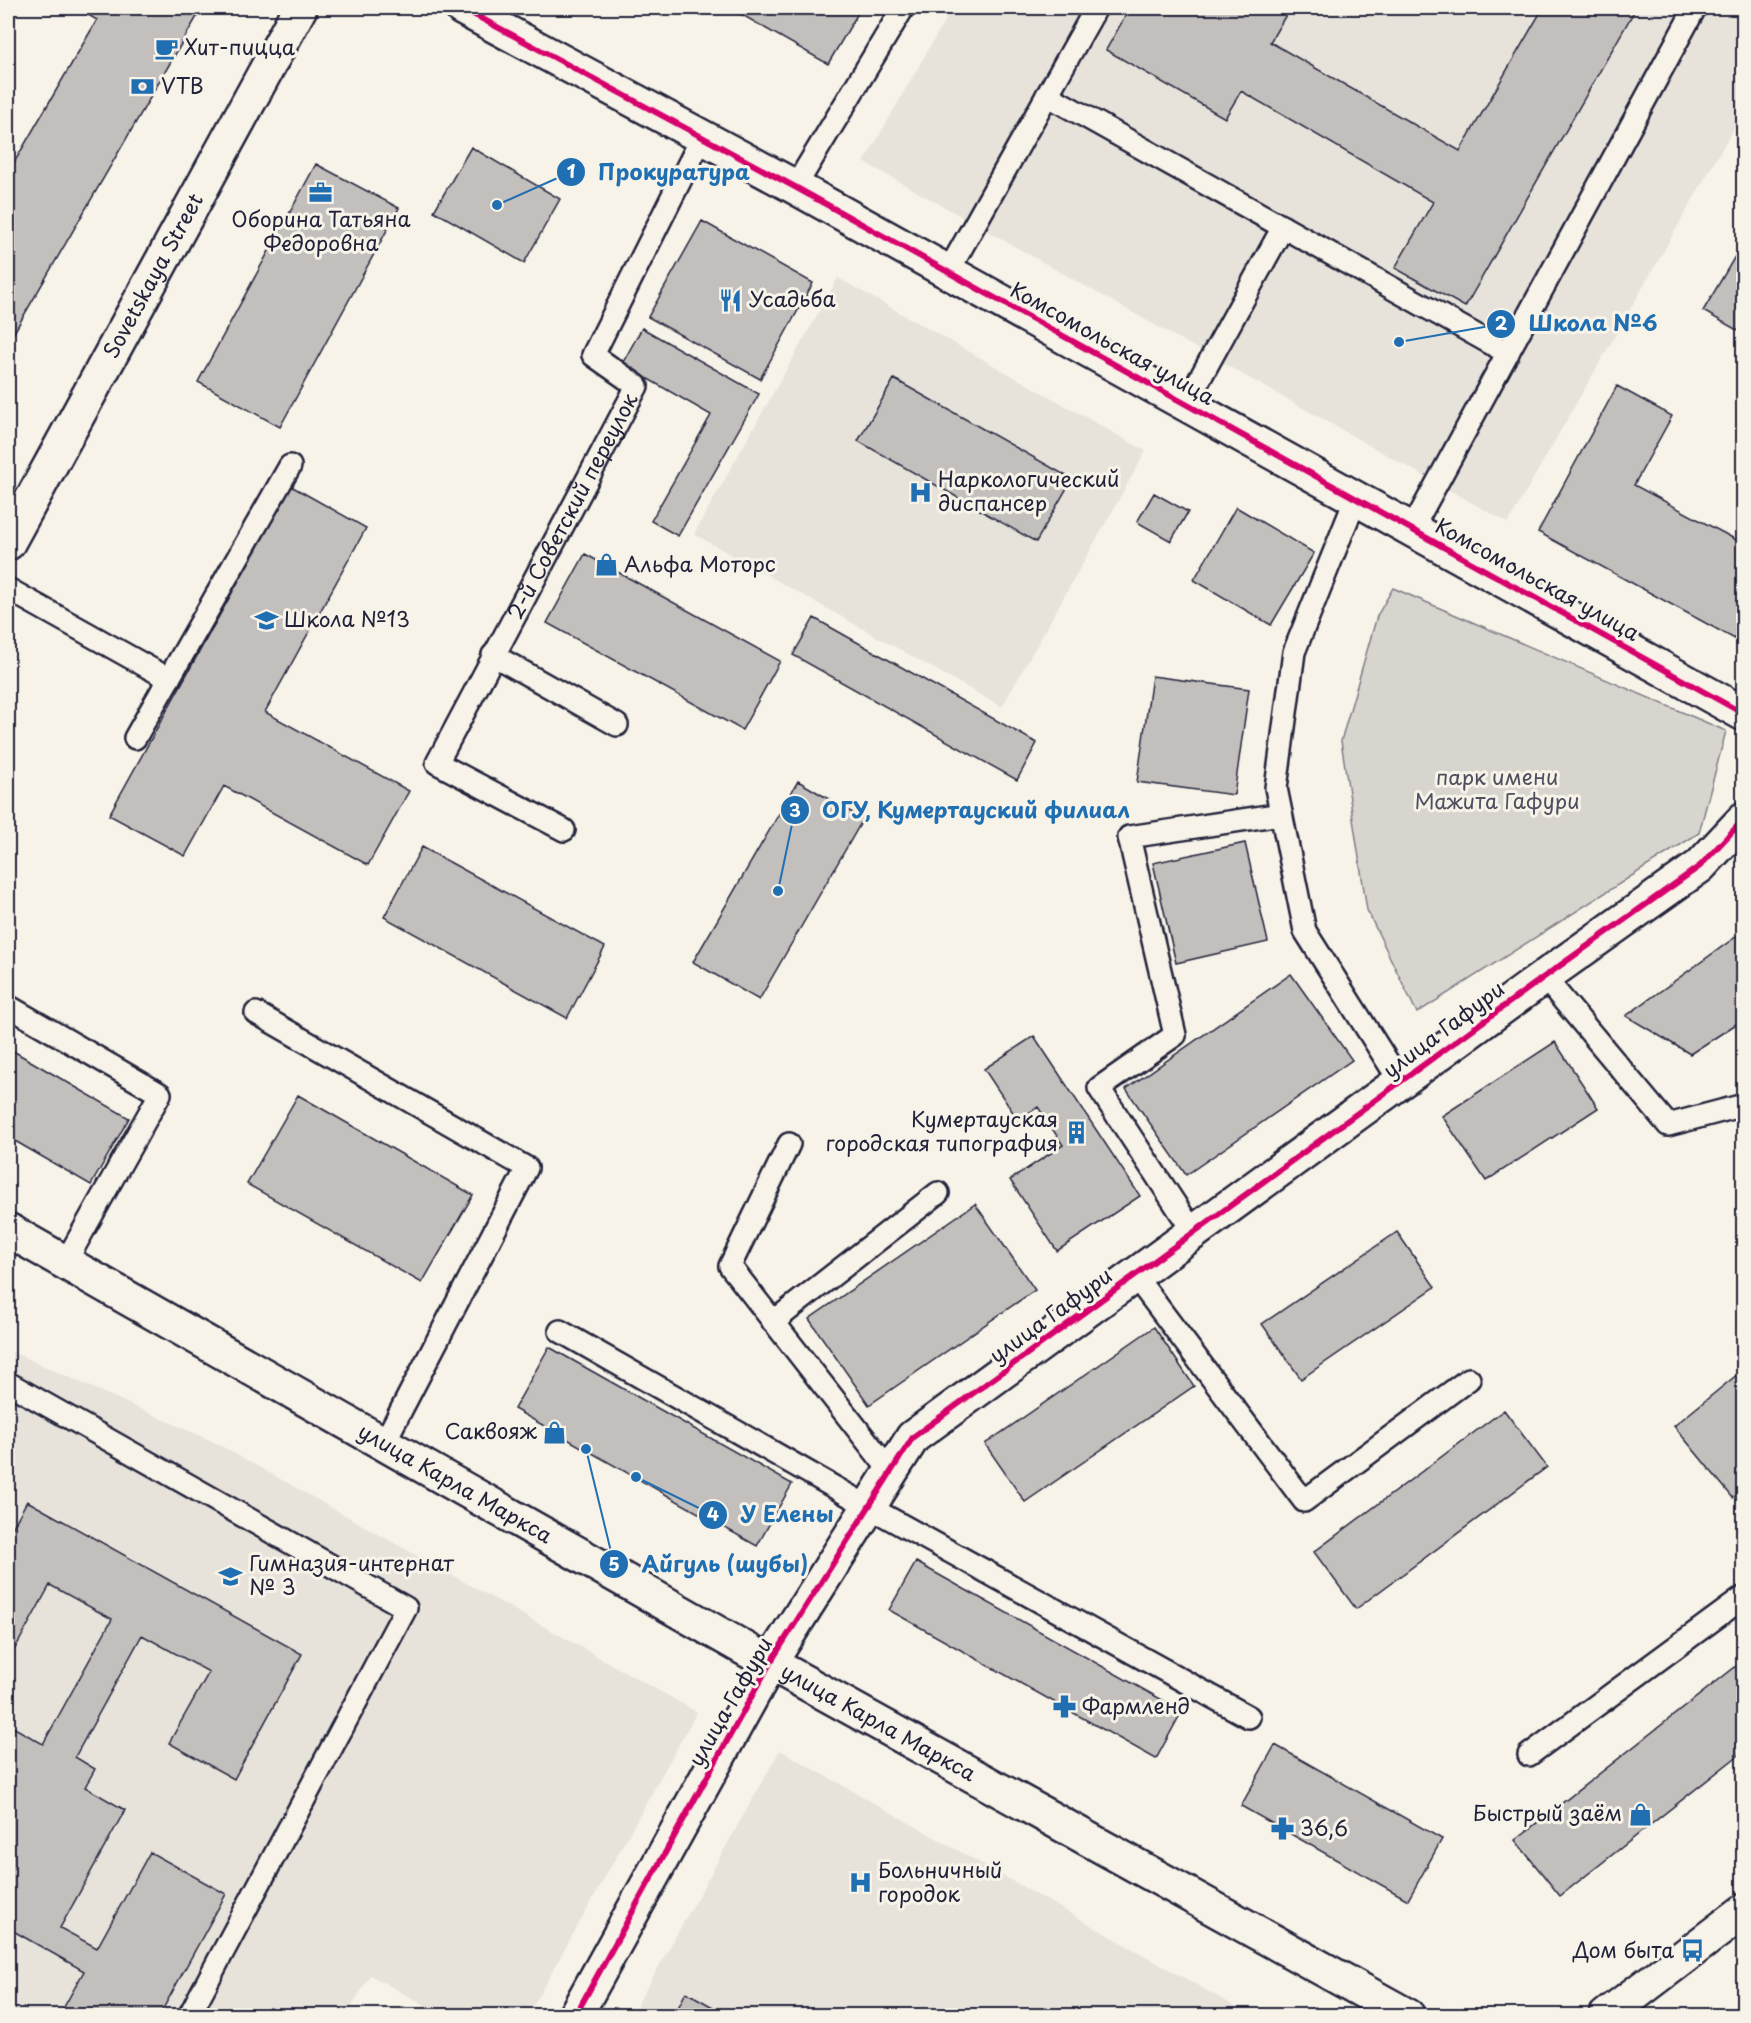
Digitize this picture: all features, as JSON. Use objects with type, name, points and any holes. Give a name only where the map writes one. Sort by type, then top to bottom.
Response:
[{"type":"street","name":"Sovetskaya Street","points":[[8,543],[300,8]]},
{"type":"street","name":"Комсомольская улица","points":[[462,8],[795,187],[1743,714]]},
{"type":"street","name":"улица Гафури","points":[[575,2016],[770,1663],[913,1437],[1700,866],[1743,819]]},
{"type":"street","name":"улица Карла Маркса","points":[[8,1230],[770,1663],[1408,2016]]},
{"type":"street","points":[[1605,2016],[1743,1911]]},
{"type":"lane","points":[[795,187],[903,8]]},
{"type":"lane","points":[[948,272],[1096,8]]},
{"type":"lane","points":[[1412,529],[1695,8]]},
{"type":"lane","points":[[1047,95],[1508,353]]},
{"type":"lane","name":"2-й Советский переулок","points":[[564,830],[437,763],[637,386],[593,355],[702,137]]},
{"type":"lane","points":[[1186,404],[1283,227]]},
{"type":"lane","points":[[135,738],[290,466]]},
{"type":"lane","points":[[1356,498],[1294,652],[1276,788],[1305,931],[1401,1083]]},
{"type":"lane","points":[[8,589],[169,679]]},
{"type":"lane","points":[[493,655],[617,724]]},
{"type":"lane","points":[[1194,1233],[1099,1088],[1175,1035],[1129,837],[1281,814]]},
{"type":"lane","points":[[1544,977],[1668,1125],[1743,1105]]},
{"type":"lane","points":[[8,1006],[160,1094],[65,1263]]},
{"type":"lane","points":[[256,1012],[527,1168],[384,1443]]},
{"type":"lane","points":[[789,1144],[730,1266],[891,1472]]},
{"type":"lane","points":[[773,1322],[938,1193]]},
{"type":"lane","points":[[1135,1276],[1304,1502],[1469,1379]]},
{"type":"lane","points":[[560,1331],[869,1507],[1249,1717]]},
{"type":"lane","points":[[8,1383],[406,1608],[189,2016]]},
{"type":"lane","points":[[1529,1755],[1743,1597]]},
{"type":"shaded area","points":[[952,8],[1743,8],[1743,112],[1508,523],[864,162]]},
{"type":"shaded area","name":"Наркологический диспансер","points":[[838,278],[1146,451],[1002,707],[694,534]]},
{"type":"shaded area","name":"Гимназия-интернат № 3","points":[[8,1350],[212,1441],[697,1712],[528,2015],[442,2015],[370,1975],[347,2015],[8,2016]]},
{"type":"shaded area","name":"Больничный городок","points":[[780,1750],[1250,2015],[631,2016]]},
{"type":"green space","name":"парк имени Мажита Гафури","points":[[1393,588],[1726,731],[1699,833],[1417,1013],[1367,910],[1341,741],[1377,616]]},
{"type":"building","points":[[76,8],[202,8],[8,343],[8,173],[97,20]]},
{"type":"building","points":[[730,8],[861,8],[828,64]]},
{"type":"building","points":[[1130,8],[1290,8],[1270,42],[1460,151],[1543,8],[1636,8],[1465,307],[1395,268],[1433,202],[1241,91],[1225,118],[1106,50]]},
{"type":"building","points":[[471,147],[560,199],[524,263],[434,211]]},
{"type":"building","points":[[316,164],[399,208],[280,427],[198,382]]},
{"type":"building","name":"Усадьба","points":[[702,221],[813,283],[760,379],[648,317]]},
{"type":"building","points":[[1744,241],[1744,334],[1703,311]]},
{"type":"building","points":[[642,328],[759,394],[678,536],[651,521],[711,415],[622,364]]},
{"type":"building","points":[[894,379],[1072,479],[1036,542],[858,441]]},
{"type":"building","points":[[1617,386],[1672,416],[1634,485],[1744,544],[1744,644],[1538,532]]},
{"type":"building","name":"Школа №13","points":[[291,486],[366,528],[265,712],[409,791],[368,865],[224,786],[185,856],[109,815]]},
{"type":"building","points":[[1154,493],[1188,512],[1171,541],[1137,522]]},
{"type":"building","points":[[1236,507],[1314,553],[1271,625],[1194,580]]},
{"type":"building","points":[[585,554],[780,661],[742,730],[547,623]]},
{"type":"building","points":[[814,618],[1037,743],[1017,780],[793,655]]},
{"type":"building","points":[[1152,676],[1249,689],[1234,795],[1137,782]]},
{"type":"building","points":[[798,781],[863,819],[759,1000],[693,962]]},
{"type":"building","points":[[1245,843],[1268,942],[1176,963],[1153,863]]},
{"type":"building","points":[[422,847],[605,947],[567,1018],[384,917]]},
{"type":"building","points":[[1744,931],[1744,1019],[1690,1054],[1626,1016]]},
{"type":"building","points":[[1291,974],[1352,1060],[1186,1175],[1126,1089]]},
{"type":"building","name":"Кумертауская городская типография","points":[[1034,1036],[1140,1196],[1057,1251],[1010,1180],[1063,1145],[1038,1107],[1018,1120],[984,1069]]},
{"type":"building","points":[[1555,1042],[1598,1108],[1486,1181],[1442,1116]]},
{"type":"building","points":[[8,1048],[129,1118],[91,1185],[8,1137]]},
{"type":"building","points":[[298,1095],[473,1195],[422,1283],[247,1184]]},
{"type":"building","points":[[975,1204],[1035,1290],[869,1405],[809,1319]]},
{"type":"building","points":[[1397,1232],[1435,1287],[1301,1379],[1262,1324]]},
{"type":"building","points":[[1154,1327],[1194,1386],[1025,1502],[985,1444]]},
{"type":"building","points":[[549,1347],[792,1484],[757,1546],[514,1409]]},
{"type":"building","points":[[1744,1369],[1744,1489],[1733,1498],[1674,1426]]},
{"type":"building","points":[[1504,1410],[1547,1467],[1356,1609],[1314,1552]]},
{"type":"building","points":[[27,1501],[302,1654],[234,1779],[169,1743],[209,1672],[142,1635],[75,1757],[95,1769],[85,1787],[125,1810],[60,1928],[97,1948],[150,1852],[226,1894],[159,2016],[59,2016],[84,1971],[8,1928],[8,1737],[13,1727],[43,1744],[112,1619],[50,1585],[11,1656],[8,1654],[8,1536]]},
{"type":"building","points":[[916,1562],[1182,1711],[1156,1759],[889,1610]]},
{"type":"building","points":[[1744,1660],[1744,1751],[1560,1896],[1515,1840]]},
{"type":"building","points":[[1275,1745],[1442,1839],[1408,1900],[1241,1806]]},
{"type":"building","points":[[686,1992],[729,2016],[674,2016]]},
{"type":"cycle path","points":[[462,8],[795,187],[1744,714]]},
{"type":"cycle path","points":[[575,2016],[770,1663],[913,1437],[1700,866],[1744,819]]},
{"type":"place","name":"Хит-пицца","points":[[166,48]]},
{"type":"place","name":"VTB","points":[[143,87]]},
{"type":"place","name":"Оборина Татьяна Федоровна","points":[[321,192]]},
{"type":"place","name":"Прокуратура","points":[[497,205]]},
{"type":"place","name":"Усадьба","points":[[731,300]]},
{"type":"place","name":"Школа №6","points":[[1399,342]]},
{"type":"place","name":"Наркологический диспансер","points":[[920,492]]},
{"type":"place","name":"Альфа Моторс","points":[[606,565]]},
{"type":"place","name":"Школа №13","points":[[266,620]]},
{"type":"place","name":"ОГУ, Кумертауский филиал","points":[[778,891]]},
{"type":"place","name":"Кумертауская городская типография","points":[[1076,1132]]},
{"type":"place","name":"Саквояж","points":[[555,1432]]},
{"type":"place","name":"Айгуль (шубы)","points":[[586,1449]]},
{"type":"place","name":"У Елены","points":[[636,1477]]},
{"type":"place","name":"Гимназия-интернат № 3","points":[[231,1576]]},
{"type":"place","name":"Фармленд","points":[[1064,1707]]},
{"type":"place","name":"Быстрый заём","points":[[1640,1814]]},
{"type":"place","name":"36,6","points":[[1282,1829]]},
{"type":"place","name":"Больничный городок","points":[[860,1883]]},
{"type":"place","name":"Дом быта","points":[[1692,1951]]}]
